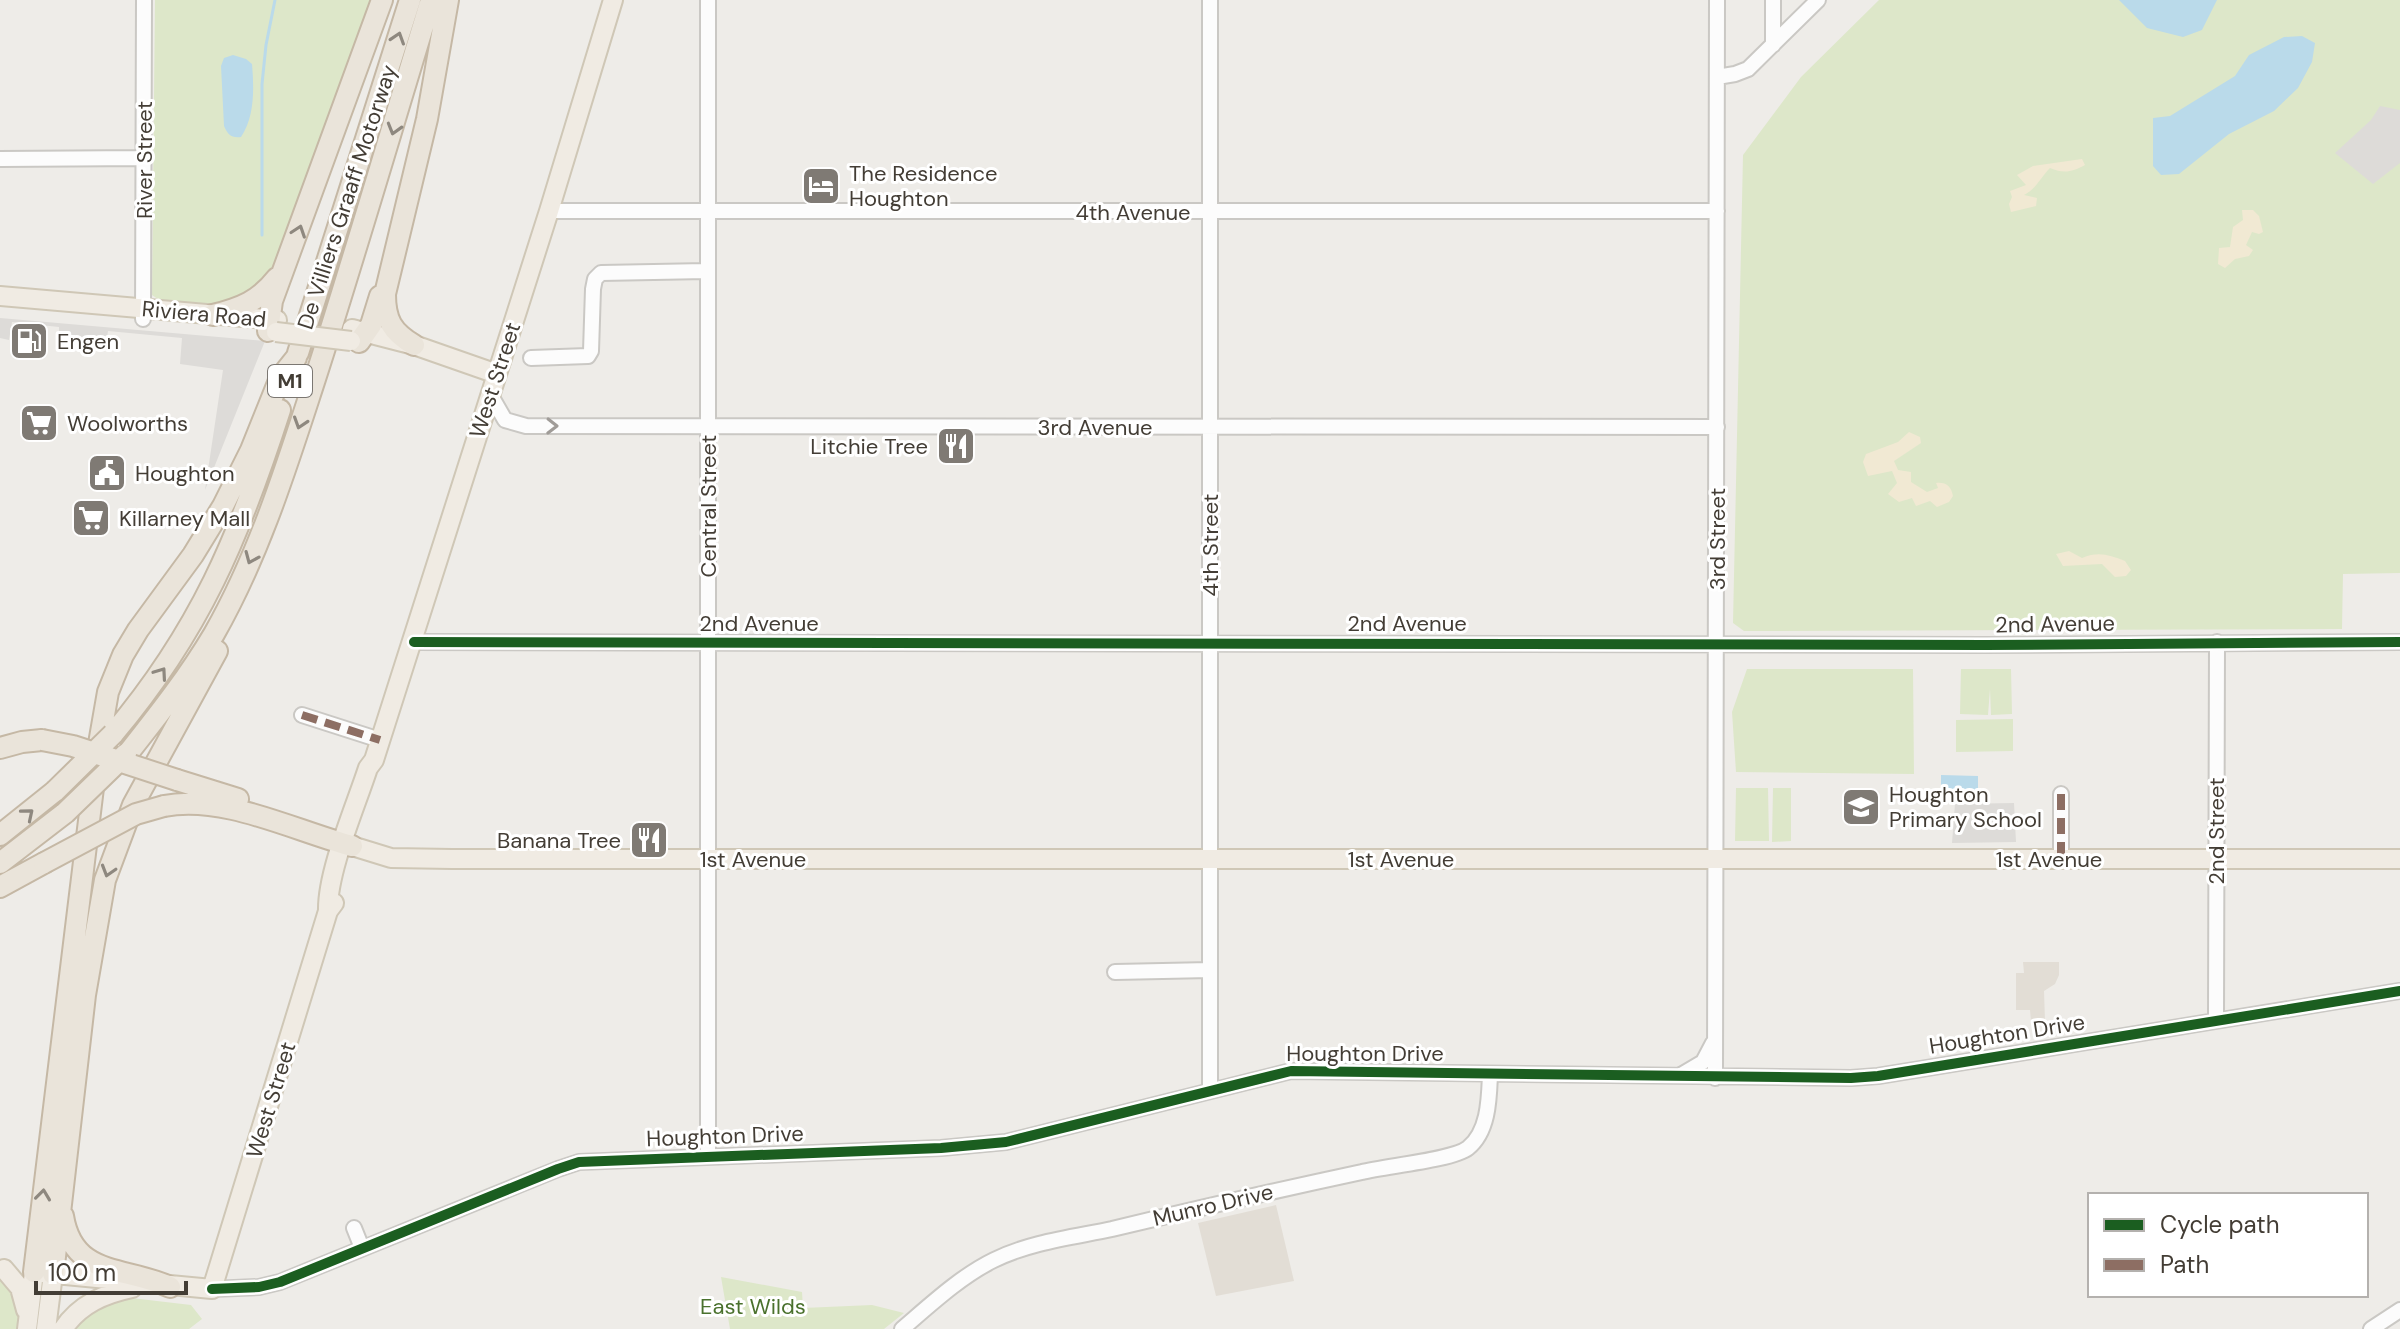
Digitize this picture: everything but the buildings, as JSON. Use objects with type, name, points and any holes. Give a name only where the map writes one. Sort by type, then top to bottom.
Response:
[{"type":"highway","points":[[272,326],[287,264],[382,0]]},
{"type":"highway","name":"De Villiers Graaff Motorway","points":[[0,835],[55,791],[113,734],[177,650],[219,576],[256,483],[410,0]]},
{"type":"highway","name":"M1","points":[[0,863],[65,813],[129,752],[200,657],[233,598],[260,538],[301,421],[431,0]]},
{"type":"highway","points":[[414,345],[395,332],[389,323],[385,294],[419,154],[448,0]]},
{"type":"highway","points":[[357,336],[376,310],[428,102]]},
{"type":"highway","points":[[213,315],[257,300],[287,264]]},
{"type":"highway","points":[[43,1273],[97,755],[110,682],[138,630],[193,555],[223,506],[251,450],[275,388],[286,368],[296,358]]},
{"type":"highway","points":[[43,1273],[61,1200],[85,995],[105,880],[133,805],[222,641],[233,598]]},
{"type":"highway","points":[[0,748],[42,740],[73,746],[349,841]]},
{"type":"highway","points":[[0,887],[136,814],[176,804],[212,805],[349,841]]},
{"type":"highway","points":[[61,1200],[68,1236],[82,1256],[96,1265],[153,1278],[170,1287]]},
{"type":"main road","name":"West Street","points":[[212,1289],[328,911],[337,899],[368,768],[374,760],[414,642],[613,0]]},
{"type":"main road","name":"Riviera Road","points":[[0,296],[414,345],[493,384]]},
{"type":"main road","name":"Riviera Road","points":[[0,305],[213,315],[272,326]]},
{"type":"main road","name":"Riviera Road","points":[[357,336],[493,384]]},
{"type":"main road","name":"1st Avenue","points":[[349,841],[394,850],[402,857],[2400,859]]},
{"type":"main road","points":[[2,1269],[16,1282],[23,1295],[27,1329]]},
{"type":"main road","name":"Houghton Drive","points":[[43,1273],[212,1289]]},
{"type":"main road","points":[[27,1329],[43,1273]]},
{"type":"main road","points":[[43,1273],[46,1329]]},
{"type":"main road","points":[[63,1329],[76,1312],[93,1300],[147,1285]]},
{"type":"street","name":"River Street","points":[[144,0],[144,314]]},
{"type":"street","name":"Central Street","points":[[708,0],[708,1156]]},
{"type":"street","name":"4th Street","points":[[1210,0],[1210,1090]]},
{"type":"street","name":"3rd Street","points":[[1715,1078],[1717,0]]},
{"type":"street","points":[[1773,0],[1773,45]]},
{"type":"street","points":[[1717,77],[1743,72],[1818,0]]},
{"type":"street","points":[[0,159],[144,158]]},
{"type":"street","name":"4th Avenue","points":[[549,211],[1717,211]]},
{"type":"street","points":[[531,358],[588,356],[591,351],[593,289],[595,279],[601,273],[706,271]]},
{"type":"street","name":"3rd Avenue","points":[[493,384],[501,415],[516,425],[708,428],[802,425],[1717,427]]},
{"type":"street","name":"2nd Avenue","points":[[414,642],[1999,645],[2400,642]]},
{"type":"street","name":"2nd Street","points":[[2216,1020],[2217,642]]},
{"type":"street","points":[[302,715],[380,740]]},
{"type":"street","points":[[2061,794],[2061,859]]},
{"type":"street","points":[[1115,972],[1210,970]]},
{"type":"street","name":"Houghton Drive","points":[[212,1289],[273,1285],[573,1164],[998,1143],[1291,1071],[1715,1078],[1878,1076],[2400,991]]},
{"type":"street","points":[[1675,1077],[1703,1062],[1716,1035]]},
{"type":"street","name":"Munro Drive","points":[[902,1329],[967,1276],[1011,1253],[1392,1165],[1455,1154],[1469,1147],[1481,1130],[1488,1102],[1490,1074]]},
{"type":"street","points":[[354,1228],[362,1248]]},
{"type":"street","points":[[2,1269],[43,1273]]},
{"type":"street","points":[[2371,1329],[2400,1310]]},
{"type":"shaded area","points":[[2380,106],[2400,110],[2400,163],[2373,184],[2335,153],[2371,120]]},
{"type":"shaded area","points":[[0,318],[265,341],[205,490],[223,370],[180,364],[182,338],[108,331],[106,345],[59,341],[59,327],[12,322],[9,340],[0,338]]},
{"type":"shaded area","points":[[2014,803],[2016,842],[1952,843],[1955,804]]},
{"type":"shaded area","points":[[2023,962],[2059,962],[2055,984],[2044,991],[2045,1021],[2031,1022],[2030,1010],[2016,1010],[2016,973],[2024,973]]},
{"type":"shaded area","points":[[1276,1205],[1294,1281],[1216,1296],[1198,1223]]},
{"type":"green space","points":[[155,0],[371,0],[328,117],[316,169],[275,275],[222,307],[162,302],[152,295]]},
{"type":"green space","points":[[1879,0],[2400,0],[2400,573],[2343,574],[2342,629],[1744,631],[1733,623],[1743,155],[1801,77]]},
{"type":"green space","points":[[1747,669],[1913,669],[1914,774],[1736,772],[1732,712]]},
{"type":"green space","points":[[1961,669],[2011,669],[2012,714],[1991,715],[1990,689],[1988,715],[1960,714]]},
{"type":"green space","points":[[2013,719],[2013,751],[1956,752],[1956,720]]},
{"type":"green space","points":[[1736,788],[1768,788],[1769,841],[1735,841]]},
{"type":"green space","points":[[1773,788],[1791,788],[1791,841],[1772,842]]},
{"type":"green space","name":"East Wilds","points":[[721,1277],[802,1292],[803,1308],[872,1305],[904,1313],[884,1329],[730,1329]]},
{"type":"green space","points":[[0,1279],[16,1288],[20,1311],[17,1329],[0,1329]]},
{"type":"green space","points":[[123,1297],[191,1305],[202,1319],[189,1329],[72,1329],[83,1315]]},
{"type":"sand","points":[[2082,159],[2085,165],[2072,171],[2050,168],[2024,195],[2037,198],[2036,206],[2011,212],[2010,191],[2026,185],[2017,175],[2033,166]]},
{"type":"sand","points":[[2242,210],[2253,210],[2259,216],[2263,232],[2252,232],[2246,245],[2253,250],[2249,256],[2235,259],[2225,268],[2218,264],[2219,248],[2230,247],[2233,227],[2243,220]]},
{"type":"sand","points":[[1909,432],[1920,437],[1921,443],[1894,461],[1898,470],[1911,472],[1911,482],[1927,492],[1938,488],[1936,483],[1948,485],[1953,496],[1949,502],[1937,507],[1930,501],[1916,506],[1912,498],[1899,502],[1888,494],[1897,483],[1892,471],[1868,476],[1863,462],[1866,454],[1898,442]]},
{"type":"sand","points":[[2069,551],[2082,558],[2099,554],[2114,557],[2125,561],[2131,570],[2126,576],[2115,577],[2102,564],[2063,566],[2056,554]]},
{"type":"water","points":[[2119,0],[2217,0],[2202,30],[2183,37],[2147,28]]},
{"type":"water","points":[[2302,36],[2315,43],[2312,62],[2298,88],[2274,111],[2229,134],[2179,174],[2161,175],[2153,166],[2153,118],[2170,116],[2235,76],[2249,55],[2284,37]]},
{"type":"water","points":[[233,55],[252,64],[251,111],[241,137],[230,135],[224,126],[221,66],[224,58]]},
{"type":"water","points":[[1941,775],[1978,776],[1978,796],[1941,795]]},
{"type":"waterway","points":[[262,235],[262,84],[275,0]]},
{"type":"marked path","points":[[302,715],[380,740]]},
{"type":"marked path","points":[[2061,794],[2061,859]]},
{"type":"cycle path","points":[[414,642],[1985,645],[2400,642]]},
{"type":"cycle path","points":[[212,1289],[259,1287],[280,1282],[579,1162],[941,1148],[1006,1142],[1291,1071],[1878,1076],[2400,991]]},
{"type":"place","name":"The Residence Houghton","points":[[821,186]]},
{"type":"place","name":"Engen","points":[[29,341]]},
{"type":"place","name":"Woolworths","points":[[39,423]]},
{"type":"place","name":"Litchie Tree","points":[[956,446]]},
{"type":"place","name":"Houghton","points":[[107,473]]},
{"type":"place","name":"Killarney Mall","points":[[91,518]]},
{"type":"place","name":"Houghton Primary School","points":[[1861,807]]},
{"type":"place","name":"Banana Tree","points":[[649,840]]}]
